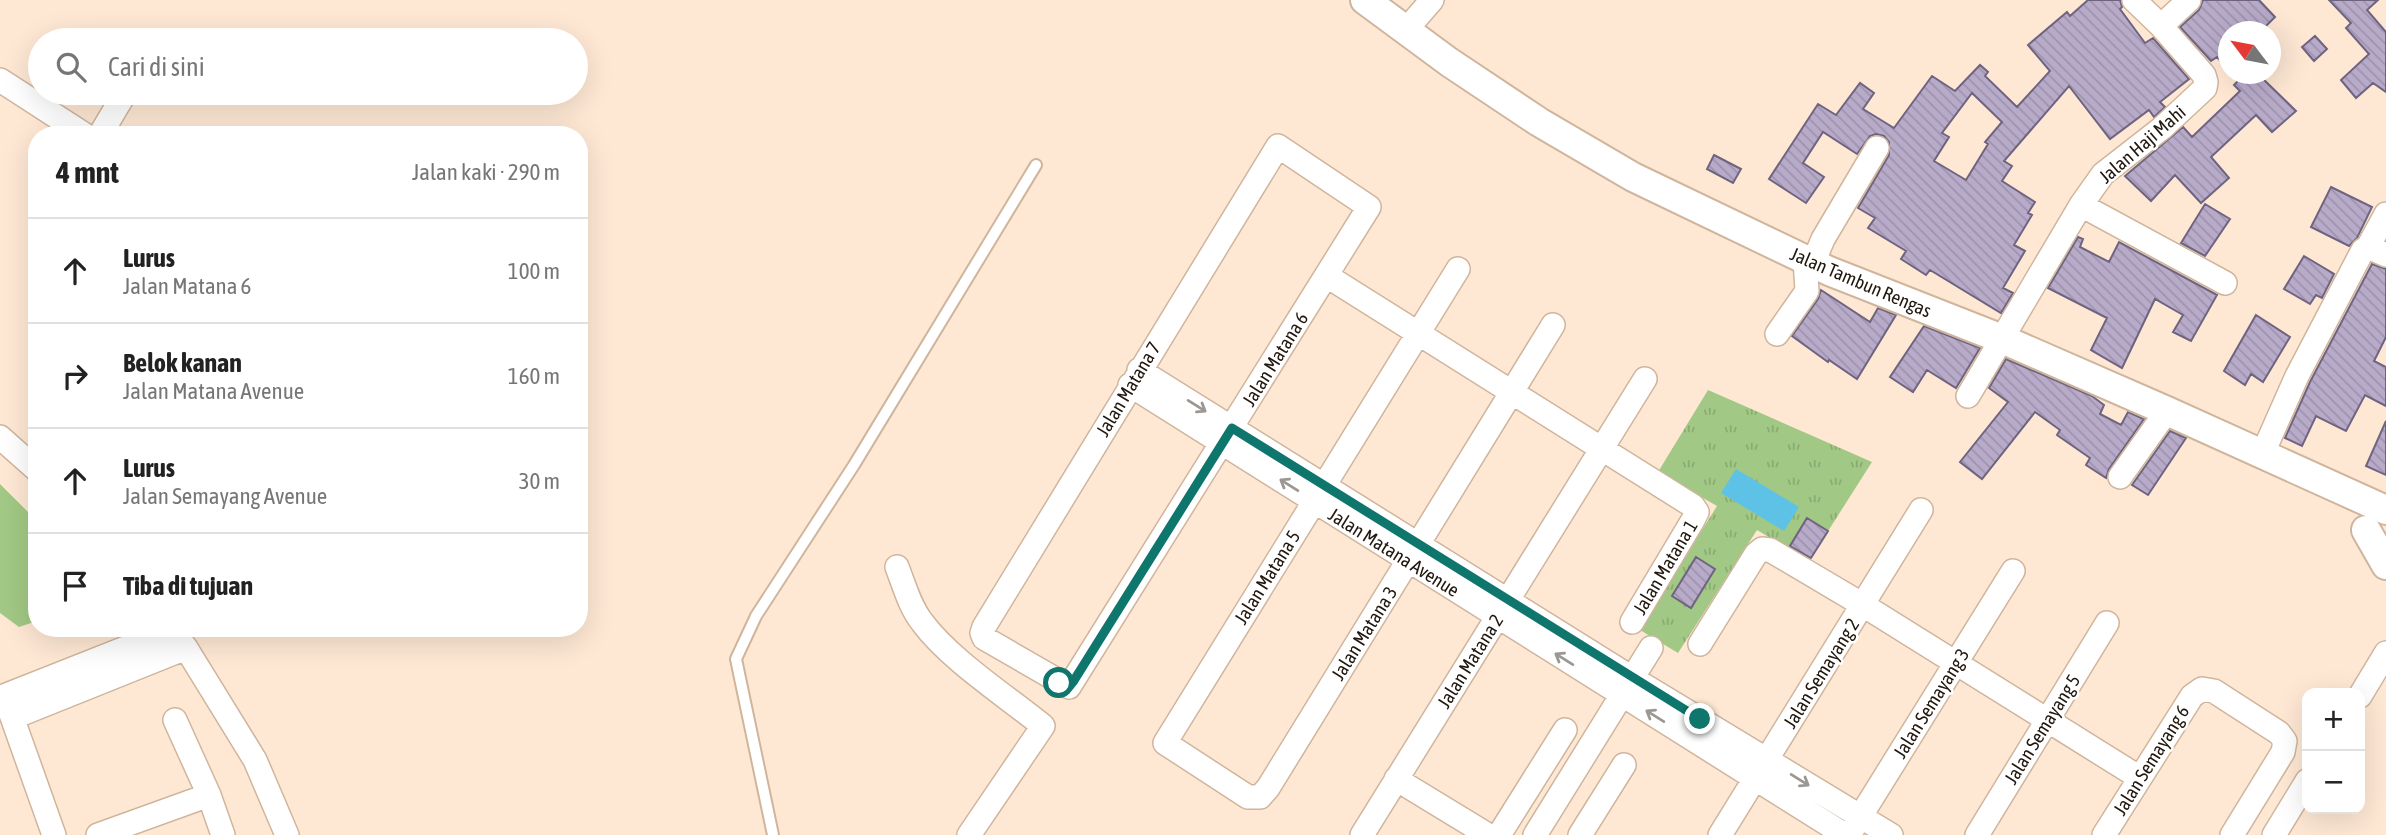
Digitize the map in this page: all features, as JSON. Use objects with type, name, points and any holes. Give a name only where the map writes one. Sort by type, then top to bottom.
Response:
[{"type":"street","name":"Jalan Tambun Rengas","points":[[1365,0],[1420,14],[1539,122],[1633,177],[2006,334],[2167,411],[2265,447],[2386,510]]},
{"type":"street","points":[[2134,0],[2161,26],[2189,0]]},
{"type":"street","name":"Jalan Haji Mahi","points":[[1968,396],[2081,205],[2103,174],[2162,128],[2206,85],[2204,75],[2161,26]]},
{"type":"street","points":[[0,80],[28,98]]},
{"type":"street","points":[[39,105],[71,126]]},
{"type":"street","points":[[105,126],[118,105]]},
{"type":"street","name":"Jalan Matana 6","points":[[1069,687],[1369,207],[1278,146]]},
{"type":"street","name":"Jalan Matana 7","points":[[1069,687],[984,638],[982,632],[1278,146]]},
{"type":"street","points":[[1777,334],[1807,291],[1814,254],[1877,148]]},
{"type":"street","points":[[2081,205],[2225,283]]},
{"type":"street","points":[[2265,447],[2297,376],[2364,250],[2377,251],[2386,214]]},
{"type":"street","name":"Jalan Matana 5","points":[[1260,797],[1248,797],[1165,743],[1458,269]]},
{"type":"street","points":[[1327,276],[1602,448]]},
{"type":"street","name":"Jalan Matana 3","points":[[1260,797],[1553,325]]},
{"type":"street","name":"Jalan Matana Avenue","points":[[1135,378],[1852,829],[1891,835]]},
{"type":"street","name":"Jalan Matana 2","points":[[1362,835],[1645,379]]},
{"type":"street","points":[[2120,477],[2167,411]]},
{"type":"street","points":[[0,436],[28,462]]},
{"type":"street","name":"Jalan Matana 1","points":[[1602,448],[1693,506],[1697,512],[1632,622]]},
{"type":"street","name":"Jalan Semayang 2","points":[[1720,835],[1922,510]]},
{"type":"street","points":[[2365,530],[2386,565]]},
{"type":"street","points":[[1699,644],[1756,554],[1762,549],[1770,550],[2140,778]]},
{"type":"street","points":[[897,567],[922,623],[955,657],[1043,726],[969,835]]},
{"type":"street","name":"Jalan Semayang 3","points":[[1852,829],[2013,571]]},
{"type":"street","name":"Jalan Semayang 5","points":[[1977,835],[2107,623]]},
{"type":"street","points":[[54,835],[14,717],[2,691],[148,637]]},
{"type":"street","points":[[177,637],[255,760],[287,835]]},
{"type":"street","points":[[14,717],[186,648]]},
{"type":"street","points":[[1535,835],[1651,648]]},
{"type":"street","points":[[2365,688],[2386,653]]},
{"type":"street","name":"Jalan Semayang 6","points":[[2104,835],[2192,696],[2202,689],[2214,691],[2279,733],[2285,741],[2283,752],[2232,835]]},
{"type":"street","points":[[175,720],[209,795],[223,835]]},
{"type":"street","points":[[1499,835],[1565,730]]},
{"type":"street","points":[[1580,835],[1624,765]]},
{"type":"street","points":[[1396,779],[1488,835]]},
{"type":"street","points":[[2274,835],[2302,789]]},
{"type":"street","points":[[98,835],[209,795]]},
{"type":"lane","points":[[773,835],[736,659],[756,617],[854,465],[1036,165]]},
{"type":"green space","points":[[1708,390],[1872,462],[1809,561],[1757,530],[1678,653],[1640,630],[1717,506],[1658,472]]},
{"type":"green space","points":[[0,484],[28,512],[28,624],[19,627],[0,613]]},
{"type":"water","points":[[1736,469],[1799,507],[1784,531],[1721,493]]},
{"type":"building","points":[[2088,0],[2120,0],[2120,9],[2145,43],[2153,38],[2189,79],[2160,102],[2165,107],[2154,117],[2149,110],[2110,139],[2069,86],[2004,161],[2012,166],[2002,181],[2035,202],[2028,213],[2032,215],[2014,245],[2025,251],[2003,288],[2013,293],[2001,313],[1930,270],[1926,275],[1901,259],[1906,251],[1868,228],[1875,218],[1858,208],[1889,155],[1889,142],[1884,136],[1870,136],[1857,154],[1823,132],[1803,163],[1824,177],[1806,203],[1769,179],[1818,104],[1836,115],[1860,83],[1874,93],[1863,109],[1894,128],[1932,76],[1955,91],[1980,65],[1988,72],[1985,76],[2017,107],[2050,71],[2028,45],[2067,12],[2070,16]],"holes":[[[1972,93],[2002,122],[1985,142],[1988,144],[1966,180],[1934,161],[1949,137],[1942,133]]]},
{"type":"building","points":[[2203,0],[2259,0],[2275,17],[2271,21],[2218,21],[2218,58],[2211,61],[2180,27],[2199,10]]},
{"type":"building","points":[[2329,0],[2378,0],[2367,10],[2386,32],[2386,92],[2373,83],[2356,98],[2341,80],[2369,54],[2346,28],[2351,23]]},
{"type":"building","points":[[2315,36],[2327,49],[2314,61],[2302,47]]},
{"type":"building","points":[[2268,84],[2296,111],[2272,132],[2256,115],[2211,157],[2229,178],[2201,203],[2175,175],[2151,201],[2125,176],[2183,127],[2192,137],[2240,91],[2234,85]]},
{"type":"building","points":[[1714,155],[1741,169],[1733,183],[1707,169]]},
{"type":"building","points":[[2331,187],[2372,207],[2357,238],[2349,246],[2311,227]]},
{"type":"building","points":[[2205,204],[2230,219],[2205,256],[2181,243]]},
{"type":"building","points":[[2078,237],[2083,239],[2080,247],[2109,262],[2119,242],[2217,295],[2191,341],[2173,332],[2183,315],[2155,299],[2122,368],[2091,350],[2107,318],[2048,288]]},
{"type":"building","points":[[2304,256],[2334,274],[2322,298],[2316,295],[2310,304],[2284,289]]},
{"type":"building","points":[[2372,264],[2386,269],[2386,337],[2374,361],[2386,367],[2386,406],[2365,395],[2346,431],[2316,416],[2302,446],[2285,438],[2310,382]]},
{"type":"building","points":[[1821,290],[1870,322],[1878,308],[1896,315],[1857,379],[1792,336],[1818,299]]},
{"type":"building","points":[[2256,315],[2290,337],[2263,382],[2251,374],[2245,385],[2224,371]]},
{"type":"building","points":[[1924,326],[1980,348],[1956,388],[1927,370],[1913,392],[1890,377]]},
{"type":"building","points":[[2006,359],[2092,396],[2104,405],[2100,414],[2121,425],[2128,412],[2144,419],[2109,469],[2106,478],[2086,465],[2090,458],[2057,435],[2060,430],[2035,412],[1982,479],[1960,462],[2008,402],[1989,388]]},
{"type":"building","points":[[2386,421],[2386,475],[2366,466]]},
{"type":"building","points":[[2170,431],[2186,438],[2148,495],[2132,485]]},
{"type":"building","points":[[1807,518],[1828,531],[1811,558],[1790,546]]},
{"type":"building","points":[[1696,557],[1715,569],[1691,608],[1672,596]]},
{"type":"route","points":[[1059,683],[1069,687],[1073,682],[1232,428],[1700,719]]}]
